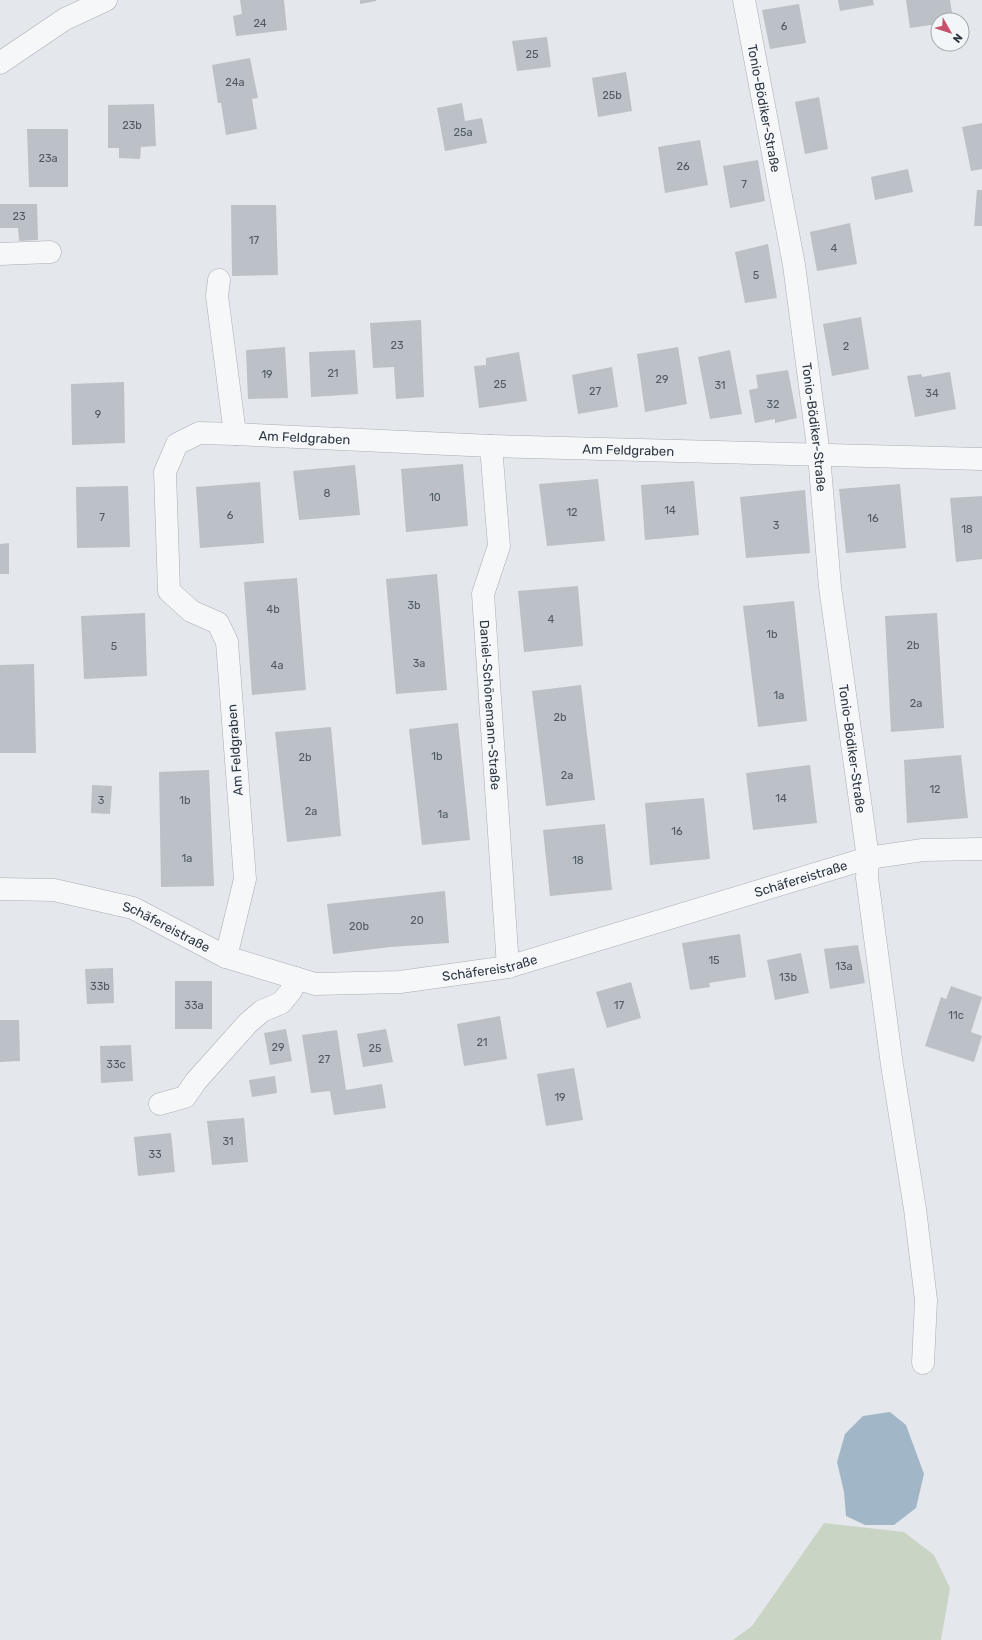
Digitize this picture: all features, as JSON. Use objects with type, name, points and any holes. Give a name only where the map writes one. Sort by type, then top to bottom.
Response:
[{"type":"street","points":[[0,63],[65,19],[106,0]]},
{"type":"street","name":"Tonio-Bödiker-Straße","points":[[744,0],[794,266],[819,455],[830,587],[868,858],[868,886],[892,1065],[915,1209],[926,1300],[923,1362]]},
{"type":"street","points":[[0,254],[50,252]]},
{"type":"street","points":[[219,280],[217,296],[235,434]]},
{"type":"street","name":"Am Feldgraben","points":[[226,957],[245,879],[227,642],[218,623],[191,611],[170,591],[165,472],[177,444],[199,434],[235,434],[491,446],[982,459]]},
{"type":"street","name":"Daniel-Schönemann-Straße","points":[[491,446],[499,546],[483,594],[508,967]]},
{"type":"street","name":"Schäfereistraße","points":[[0,889],[54,890],[133,908],[226,957],[315,984],[400,982],[508,967],[868,858],[923,850],[982,849]]},
{"type":"street","points":[[160,1104],[185,1097],[196,1081],[248,1023],[262,1011],[281,1003],[291,990],[296,978]]},
{"type":"green space","points":[[824,1523],[904,1532],[934,1555],[950,1588],[941,1640],[733,1640],[752,1626]]},
{"type":"water","points":[[890,1412],[906,1425],[924,1474],[916,1508],[894,1525],[865,1525],[846,1516],[844,1492],[837,1462],[845,1434],[863,1416]]},
{"type":"building","points":[[240,0],[284,0],[287,30],[236,36],[233,16],[242,14]]},
{"type":"building","points":[[360,0],[376,0],[376,1],[360,4]]},
{"type":"building","points":[[838,0],[873,0],[874,5],[840,11]]},
{"type":"building","points":[[906,0],[950,0],[952,12],[930,12],[930,25],[910,28]]},
{"type":"building","points":[[799,4],[806,43],[770,49],[762,10]]},
{"type":"building","points":[[547,37],[551,67],[517,71],[512,41]]},
{"type":"building","points":[[250,58],[258,98],[252,99],[257,129],[226,135],[221,103],[218,103],[212,65]]},
{"type":"building","points":[[626,72],[632,111],[598,117],[592,78]]},
{"type":"building","points":[[819,97],[828,149],[805,154],[795,102]]},
{"type":"building","points":[[462,103],[465,121],[482,118],[487,143],[445,151],[437,108]]},
{"type":"building","points":[[154,104],[156,146],[141,147],[140,159],[119,158],[119,148],[108,148],[108,105]]},
{"type":"building","points":[[982,123],[982,169],[971,171],[962,127]]},
{"type":"building","points":[[27,129],[68,129],[68,187],[29,187]]},
{"type":"building","points":[[700,140],[708,185],[665,193],[658,147]]},
{"type":"building","points":[[758,160],[765,201],[730,208],[723,166]]},
{"type":"building","points":[[908,169],[913,192],[875,200],[871,177]]},
{"type":"building","points":[[977,190],[982,190],[982,226],[974,226]]},
{"type":"building","points":[[0,204],[37,204],[38,240],[19,241],[18,228],[0,228]]},
{"type":"building","points":[[231,205],[276,205],[278,275],[232,276]]},
{"type":"building","points":[[850,223],[857,264],[817,271],[810,232]]},
{"type":"building","points":[[768,244],[777,298],[745,303],[735,252]]},
{"type":"building","points":[[861,317],[869,369],[832,376],[823,324]]},
{"type":"building","points":[[421,320],[424,397],[396,399],[394,367],[373,368],[370,323]]},
{"type":"building","points":[[285,347],[288,398],[248,399],[246,350]]},
{"type":"building","points":[[678,347],[687,404],[645,412],[637,354]]},
{"type":"building","points":[[355,350],[358,394],[311,397],[309,352]]},
{"type":"building","points":[[730,350],[742,414],[710,419],[698,357]]},
{"type":"building","points":[[519,352],[527,401],[479,408],[474,366],[486,365],[486,358]]},
{"type":"building","points":[[612,367],[618,407],[578,414],[572,375]]},
{"type":"building","points":[[788,370],[797,418],[775,423],[775,419],[755,423],[749,390],[758,388],[756,375]]},
{"type":"building","points":[[950,372],[956,409],[915,417],[907,376],[921,374],[922,377]]},
{"type":"building","points":[[124,382],[125,443],[72,445],[71,384]]},
{"type":"building","points":[[463,464],[468,526],[406,532],[401,469]]},
{"type":"building","points":[[355,465],[360,515],[299,520],[293,471]]},
{"type":"building","points":[[598,479],[605,541],[547,546],[539,484]]},
{"type":"building","points":[[694,481],[699,535],[645,540],[641,485]]},
{"type":"building","points":[[260,482],[264,543],[200,548],[196,487]]},
{"type":"building","points":[[900,484],[906,548],[846,553],[839,489]]},
{"type":"building","points":[[128,486],[130,547],[77,548],[76,487]]},
{"type":"building","points":[[805,490],[810,553],[746,558],[740,497]]},
{"type":"building","points":[[982,496],[982,559],[956,562],[950,498]]},
{"type":"building","points":[[9,543],[9,574],[0,574],[0,544]]},
{"type":"building","points":[[437,574],[447,690],[396,694],[386,579]]},
{"type":"building","points":[[297,578],[306,690],[252,695],[244,582]]},
{"type":"building","points":[[578,586],[583,646],[524,652],[518,591]]},
{"type":"building","points":[[794,601],[807,721],[758,727],[743,606]]},
{"type":"building","points":[[145,613],[147,676],[84,679],[81,616]]},
{"type":"building","points":[[937,613],[944,728],[891,732],[885,616]]},
{"type":"building","points":[[34,664],[36,753],[0,753],[0,665]]},
{"type":"building","points":[[581,685],[595,800],[546,806],[532,691]]},
{"type":"building","points":[[458,723],[470,840],[422,845],[409,729]]},
{"type":"building","points":[[331,727],[341,836],[287,842],[275,732]]},
{"type":"building","points":[[961,755],[968,818],[907,823],[904,760]]},
{"type":"building","points":[[810,765],[817,823],[753,830],[746,773]]},
{"type":"building","points":[[209,770],[214,886],[161,887],[159,772]]},
{"type":"building","points":[[92,785],[112,786],[110,814],[91,813]]},
{"type":"building","points":[[704,798],[710,859],[650,865],[645,803]]},
{"type":"building","points":[[605,824],[612,890],[550,896],[543,830]]},
{"type":"building","points":[[445,891],[449,943],[390,947],[333,954],[327,904]]},
{"type":"building","points":[[740,934],[746,977],[709,983],[710,987],[690,990],[682,943]]},
{"type":"building","points":[[858,945],[865,983],[830,989],[824,949]]},
{"type":"building","points":[[801,953],[809,993],[775,1000],[767,960]]},
{"type":"building","points":[[113,968],[114,1003],[87,1004],[85,969]]},
{"type":"building","points":[[175,981],[212,981],[212,1029],[175,1029]]},
{"type":"building","points":[[631,982],[641,1018],[607,1028],[596,992]]},
{"type":"building","points":[[951,986],[982,997],[971,1032],[982,1036],[974,1062],[925,1046],[941,997],[946,999]]},
{"type":"building","points":[[500,1016],[507,1059],[464,1066],[457,1024]]},
{"type":"building","points":[[0,1020],[19,1020],[20,1061],[0,1062]]},
{"type":"building","points":[[286,1029],[292,1061],[270,1065],[264,1033]]},
{"type":"building","points":[[386,1029],[393,1062],[363,1067],[357,1034]]},
{"type":"building","points":[[337,1030],[346,1090],[382,1084],[386,1108],[334,1115],[330,1091],[311,1093],[302,1035]]},
{"type":"building","points":[[131,1045],[133,1081],[101,1083],[100,1046]]},
{"type":"building","points":[[574,1068],[583,1120],[546,1126],[537,1074]]},
{"type":"building","points":[[275,1076],[277,1093],[252,1097],[249,1080]]},
{"type":"building","points":[[244,1118],[248,1162],[212,1165],[207,1121]]},
{"type":"building","points":[[171,1133],[175,1172],[138,1176],[134,1137]]}]
